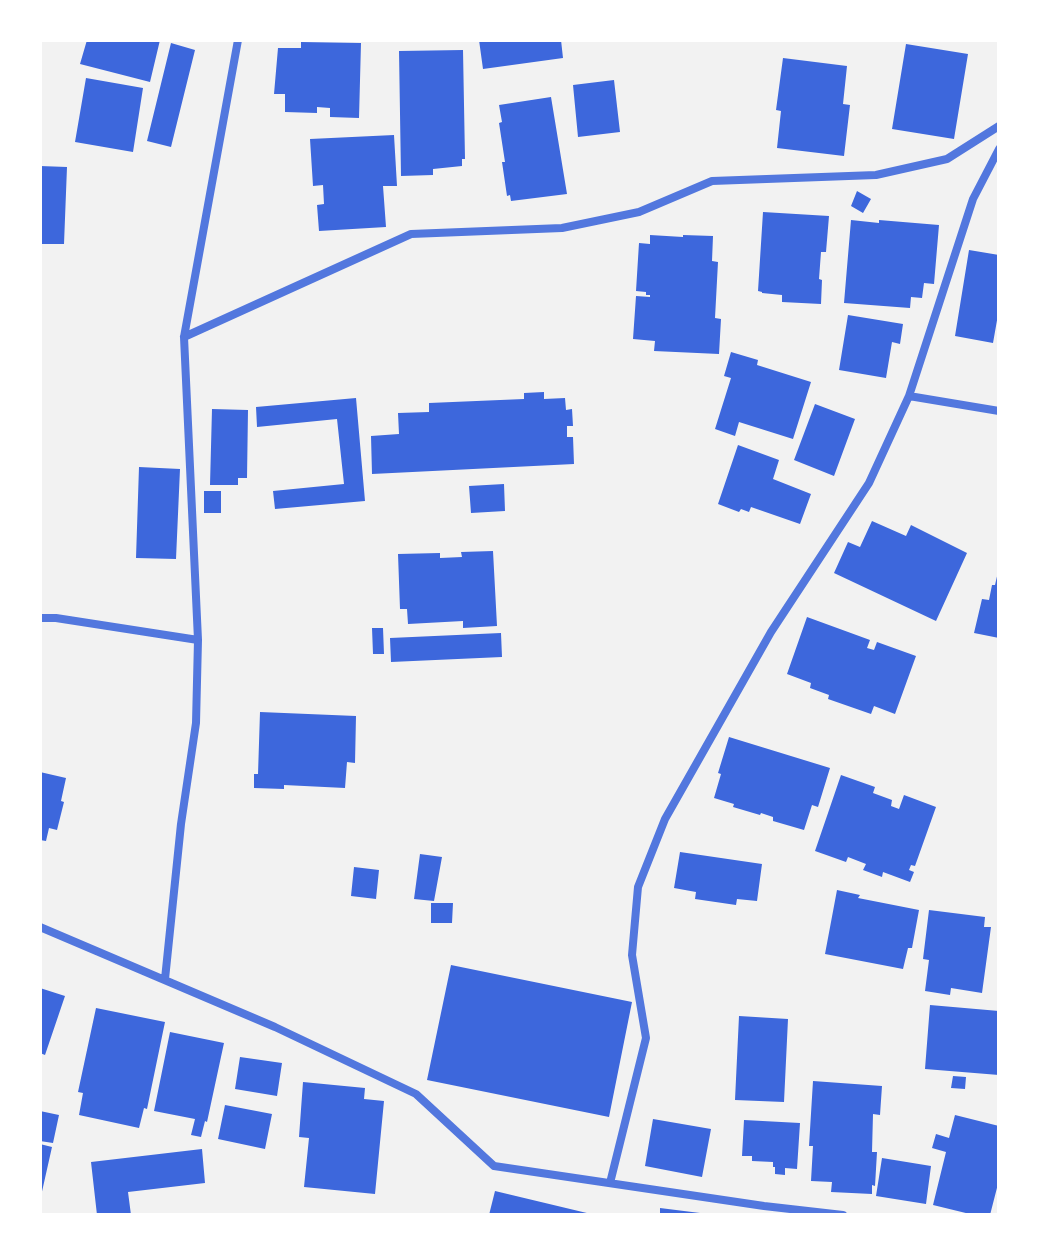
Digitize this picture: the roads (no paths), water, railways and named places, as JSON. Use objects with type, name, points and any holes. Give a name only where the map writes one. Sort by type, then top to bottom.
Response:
[{"type":"street","points":[[165,979],[181,824],[196,723],[198,640],[184,337],[238,40]]},
{"type":"street","points":[[184,337],[411,234],[562,228],[639,212],[712,181],[876,175],[947,159],[999,126]]},
{"type":"street","points":[[610,1183],[646,1038],[632,955],[638,887],[665,819],[771,632],[869,483],[909,396],[973,199],[999,149]]},
{"type":"street","points":[[909,396],[999,411]]},
{"type":"street","points":[[40,618],[198,640]]},
{"type":"street","points":[[40,927],[275,1027],[416,1094],[494,1166],[843,1215]]}]
